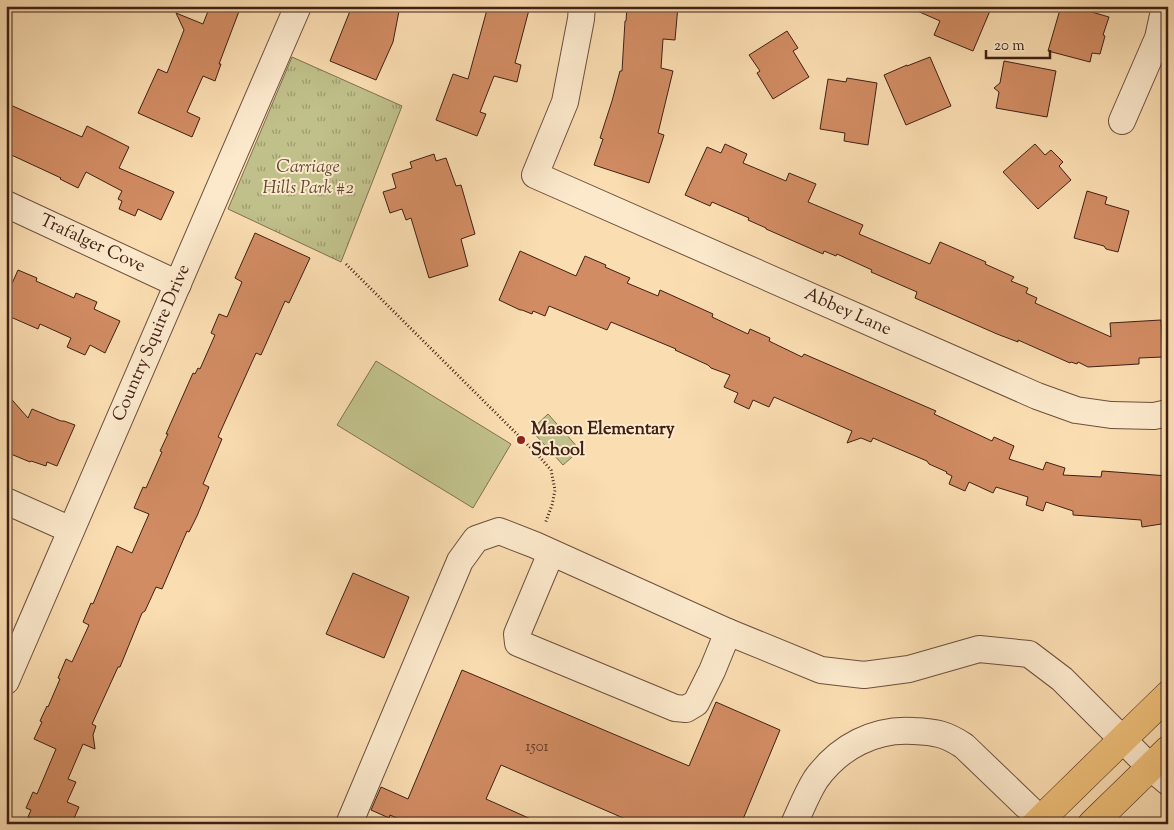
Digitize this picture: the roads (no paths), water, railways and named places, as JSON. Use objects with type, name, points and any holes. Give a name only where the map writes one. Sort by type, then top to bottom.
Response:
[{"type":"main road","points":[[1038,821],[1168,695]]},
{"type":"main road","points":[[1092,824],[1162,766]]},
{"type":"street","name":"Country Squire Drive","points":[[6,681],[298,6]]},
{"type":"street","name":"Abbey Lane","points":[[582,6],[565,102],[536,175],[1037,396],[1076,410],[1111,415],[1154,416],[1168,413]]},
{"type":"street","points":[[1122,121],[1158,38],[1165,6]]},
{"type":"street","name":"Trafalger Cove","points":[[6,204],[178,284]]},
{"type":"street","points":[[6,501],[71,530]]},
{"type":"street","points":[[349,824],[460,561],[476,538],[499,532],[543,549],[728,632],[821,670],[864,675],[909,669],[979,649],[1029,654],[1062,680],[1122,739],[1162,766]]},
{"type":"street","points":[[543,549],[517,634],[518,643],[675,708],[686,709],[696,703],[728,632]]},
{"type":"street","points":[[794,824],[816,780],[830,763],[857,742],[877,734],[895,730],[940,733],[952,738],[964,746],[1038,821]]},
{"type":"place","name":"Mason Elementary School","points":[[521,440]]},
{"type":"park label","name":"Carriage Hills Park #2","points":[[308,178]]}]
